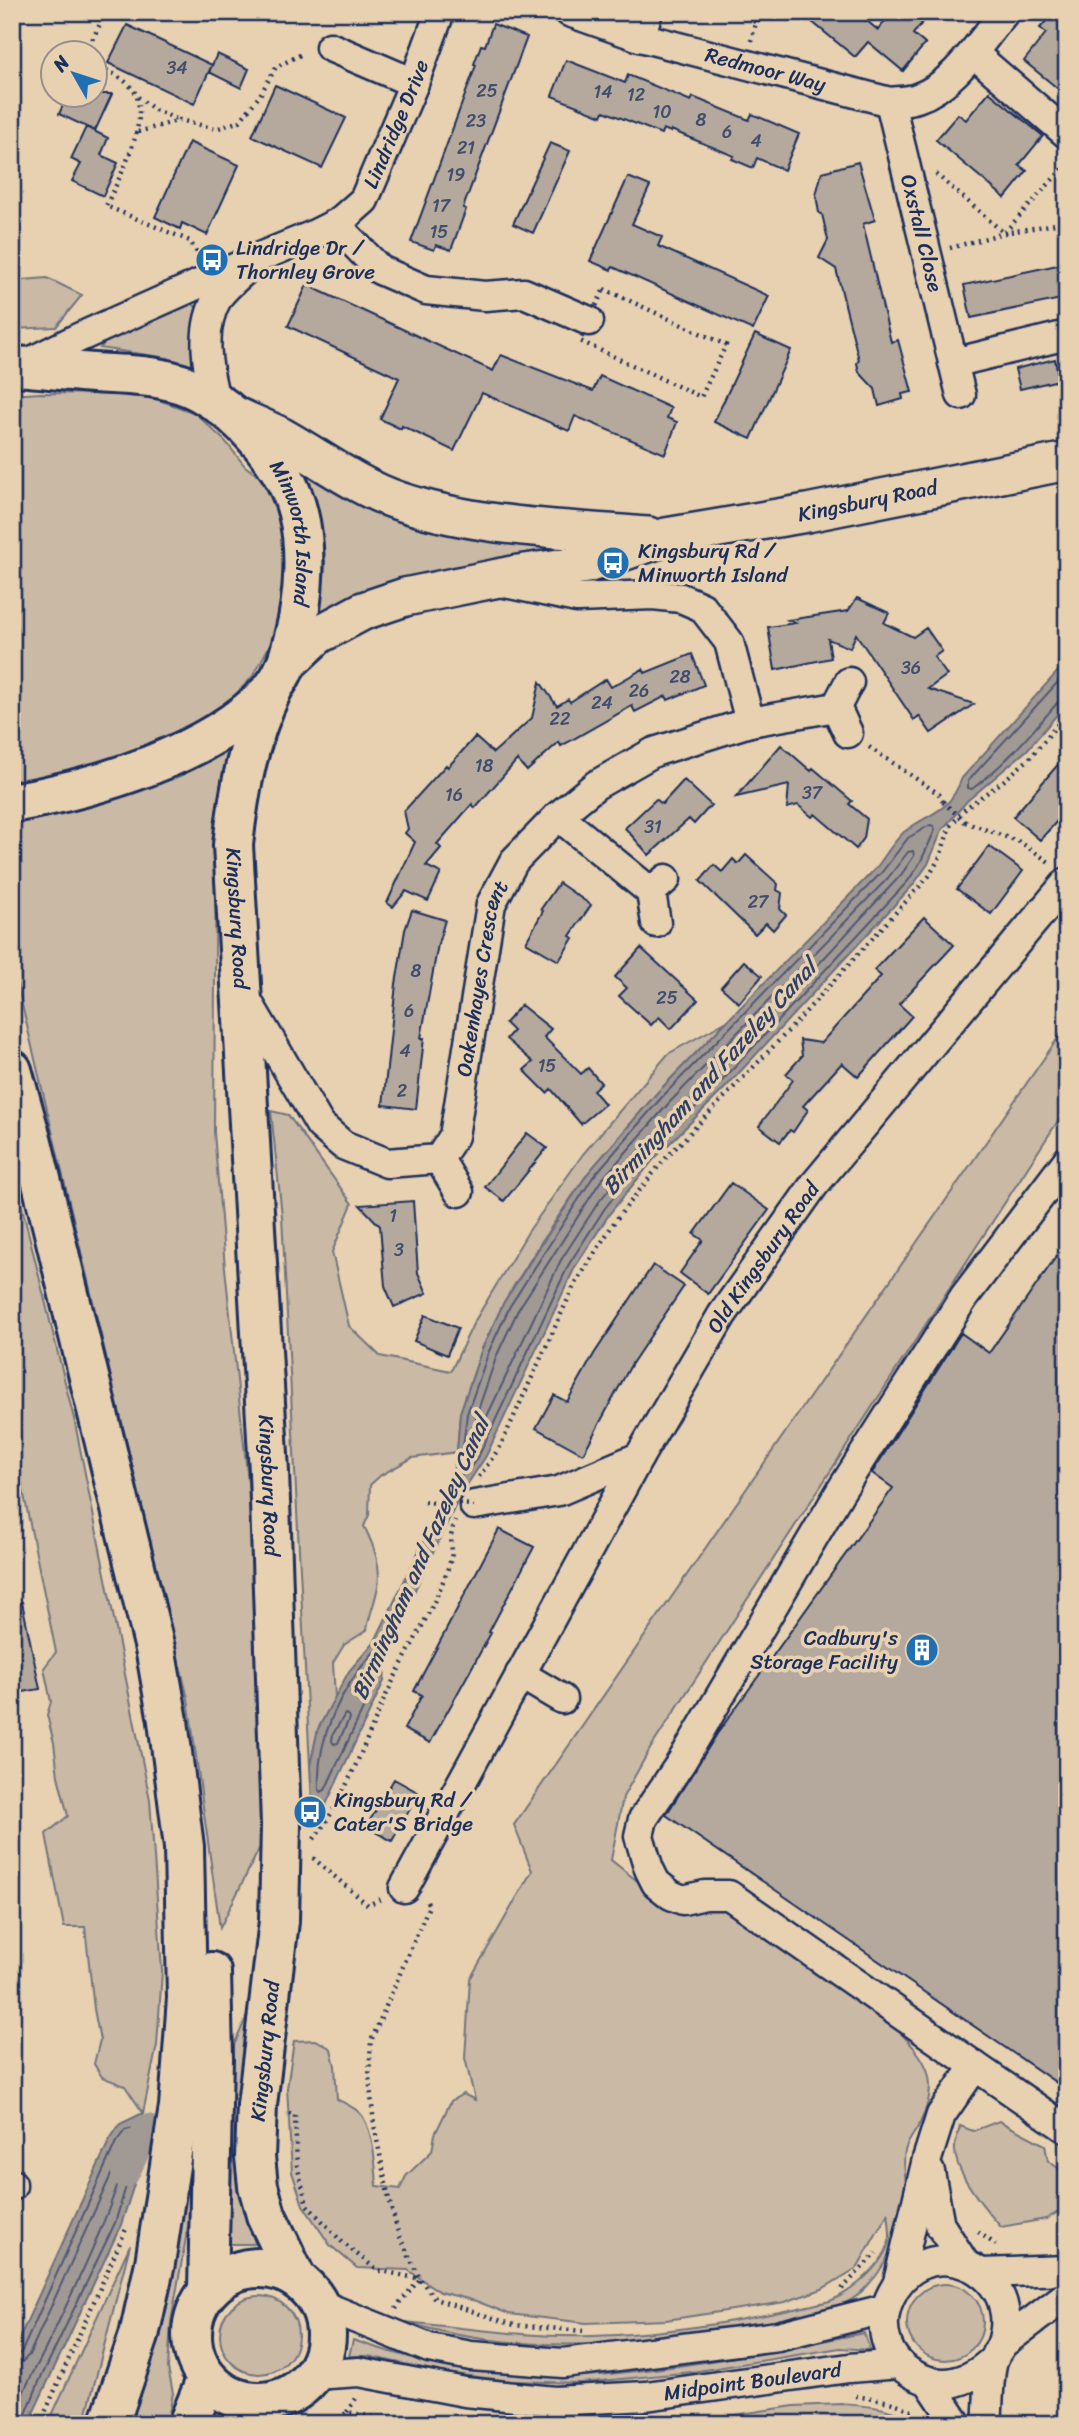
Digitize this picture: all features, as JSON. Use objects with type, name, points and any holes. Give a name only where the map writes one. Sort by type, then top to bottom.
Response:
[{"type":"highway","name":"Minworth Island","points":[[17,366],[148,377],[178,384],[199,392],[246,428],[281,474],[298,513],[303,560],[301,612],[279,677]]},
{"type":"highway","points":[[12,803],[47,797],[162,761],[197,745],[225,727],[279,677]]},
{"type":"highway","name":"Kingsbury Road","points":[[279,677],[258,719],[247,754],[233,845],[269,1472],[281,1825],[279,1921],[257,2105],[255,2157],[258,2186],[266,2215],[308,2291]]},
{"type":"highway","points":[[12,1070],[156,1653],[168,1721],[184,1847],[187,1998],[179,2107],[169,2185],[139,2336],[109,2424]]},
{"type":"highway","points":[[184,1847],[201,1898],[210,1954],[213,2058],[208,2290]]},
{"type":"highway","points":[[241,2270],[279,2270],[308,2291],[324,2318],[325,2348],[313,2375],[273,2411],[261,2402],[241,2400],[222,2391],[207,2378],[197,2361],[192,2343],[193,2325],[198,2306],[208,2290],[223,2278],[241,2270]]},
{"type":"highway","points":[[188,2424],[207,2378]]},
{"type":"main road","name":"Kingsbury Road","points":[[223,408],[398,501],[491,522],[666,537]]},
{"type":"main road","name":"Kingsbury Road","points":[[279,677],[318,635],[363,611],[405,597],[587,564],[666,537],[807,513],[1067,461]]},
{"type":"street","name":"Lindridge Drive","points":[[17,366],[339,222],[364,200],[414,83],[440,12]]},
{"type":"street","name":"Redmoor Way","points":[[569,12],[644,24],[890,102]]},
{"type":"street","points":[[890,102],[918,98],[947,80],[973,53],[994,16]]},
{"type":"street","points":[[330,47],[414,83]]},
{"type":"street","points":[[973,53],[1067,134]]},
{"type":"street","name":"Oxstall Close","points":[[890,102],[961,395]]},
{"type":"street","points":[[339,222],[345,234],[380,270],[426,289],[485,296],[524,293],[589,321]]},
{"type":"street","name":"Lindridge Drive","points":[[223,408],[209,376],[206,333],[210,314],[220,295],[257,258]]},
{"type":"street","points":[[953,363],[1067,335]]},
{"type":"street","points":[[490,580],[577,598],[653,595],[681,598],[702,607],[729,642],[750,722]]},
{"type":"street","points":[[848,733],[836,707],[849,681]]},
{"type":"street","name":"Oakenhayes Crescent","points":[[439,1159],[454,1136],[491,904],[514,861],[558,816],[596,785],[654,752],[750,722],[836,707]]},
{"type":"street","points":[[558,816],[659,885],[656,923]]},
{"type":"street","name":"Old Kingsbury Road","points":[[404,1888],[639,1457],[722,1315],[814,1185],[1063,876]]},
{"type":"street","points":[[242,990],[320,1125],[343,1145],[387,1163],[439,1159],[459,1192]]},
{"type":"street","points":[[1067,1161],[964,1297],[840,1492],[682,1761],[643,1819],[639,1836],[656,1883],[671,1895],[683,1900],[729,1895],[1067,2129]]},
{"type":"street","points":[[471,1496],[559,1491],[639,1457]]},
{"type":"street","points":[[520,1674],[562,1699]]},
{"type":"street","points":[[975,2066],[941,2115],[927,2159],[898,2282],[884,2309],[883,2329],[888,2348],[913,2375],[929,2382],[964,2380],[980,2372],[998,2352],[1067,2295]]},
{"type":"street","points":[[927,2159],[940,2225],[973,2268],[995,2288],[1004,2308],[1006,2326],[998,2352],[987,2424]]},
{"type":"street","points":[[898,2282],[911,2270],[946,2260],[973,2268],[1067,2270]]},
{"type":"street","name":"Midpoint Boulevard","points":[[308,2291],[429,2348],[471,2356],[563,2362],[778,2336],[884,2309]]},
{"type":"street","name":"Midpoint Boulevard","points":[[313,2375],[359,2372],[465,2392],[555,2401],[646,2396],[849,2368],[900,2364]]},
{"type":"street","points":[[929,2382],[957,2424]]},
{"type":"path","points":[[93,38],[106,12]]},
{"type":"path","points":[[743,12],[756,23]]},
{"type":"path","points":[[108,73],[128,85],[137,97],[155,110],[180,120],[216,129],[240,121],[260,95],[276,67],[296,55],[330,47]]},
{"type":"path","points":[[137,97],[138,132],[106,206],[190,241],[211,279]]},
{"type":"path","points":[[138,132],[180,120]]},
{"type":"path","points":[[899,141],[1003,233]]},
{"type":"path","points":[[1003,233],[1067,164]]},
{"type":"path","points":[[926,254],[1003,233],[1067,222]]},
{"type":"path","points":[[604,289],[726,345],[701,397],[580,341],[589,321],[604,289]]},
{"type":"path","points":[[305,1849],[330,1818],[390,1687],[438,1594],[452,1559],[450,1534],[500,1447],[573,1288],[615,1221],[663,1161],[791,1028],[929,876],[940,857],[950,826],[967,807],[1029,759],[1067,713]]},
{"type":"path","points":[[848,733],[939,794],[943,802],[965,822],[1020,842],[1041,855],[1063,876]]},
{"type":"path","points":[[424,1502],[471,1496]]},
{"type":"path","points":[[311,1855],[368,1905],[404,1888]]},
{"type":"path","points":[[417,1934],[371,2041],[369,2077],[374,2125],[399,2235],[420,2279],[435,2299],[514,2325],[593,2332]]},
{"type":"path","points":[[257,2105],[295,2115],[297,2165],[307,2205],[343,2243],[377,2270],[420,2279]]},
{"type":"path","points":[[940,2225],[964,2215],[973,2229],[994,2244],[1003,2246]]},
{"type":"path","points":[[40,2424],[131,2220]]},
{"type":"path","points":[[834,2292],[846,2288],[876,2254],[879,2244]]},
{"type":"path","points":[[400,2302],[420,2279]]},
{"type":"path","points":[[334,2424],[357,2398]]},
{"type":"path","points":[[347,2412],[413,2424]]},
{"type":"shaded area","points":[[47,278],[82,295],[56,327],[12,329],[12,281]]},
{"type":"shaded area","points":[[192,303],[196,307],[192,368],[168,358],[100,348],[106,341]]},
{"type":"shaded area","points":[[116,394],[156,399],[195,413],[225,441],[245,466],[261,478],[278,507],[287,539],[285,612],[253,676],[224,707],[163,744],[12,788],[12,395]]},
{"type":"shaded area","points":[[297,472],[378,510],[551,544],[552,552],[461,567],[402,581],[345,601],[318,615],[324,574],[324,549],[315,515]]},
{"type":"shaded area","points":[[234,739],[222,777],[216,818],[214,1132],[225,1268],[254,1538],[263,1841],[220,1928],[188,1699],[12,963],[12,818]]},
{"type":"shaded area","points":[[727,1021],[657,1093],[588,1173],[545,1236],[504,1302],[482,1349],[460,1413],[457,1452],[412,1458],[381,1475],[370,1485],[369,1515],[364,1526],[374,1550],[379,1583],[367,1630],[344,1645],[333,1663],[335,1697],[318,1729],[310,1766],[282,1216],[271,1111],[288,1115],[352,1204],[332,1252],[349,1326],[380,1356],[451,1371],[473,1324],[528,1232],[583,1154],[668,1054]]},
{"type":"shaded area","points":[[1067,1025],[1067,1107],[650,1749],[623,1797],[611,1860],[670,1907],[718,1905],[730,1911],[894,2026],[915,2049],[927,2070],[930,2094],[920,2123],[905,2151],[904,2208],[892,2249],[869,2285],[842,2305],[690,2336],[594,2344],[546,2344],[451,2334],[406,2322],[546,2336],[622,2335],[682,2329],[830,2301],[858,2283],[883,2256],[890,2236],[888,2213],[857,2268],[822,2289],[785,2302],[666,2320],[586,2323],[509,2314],[476,2301],[440,2292],[408,2270],[357,2268],[330,2245],[303,2205],[292,2172],[287,2088],[294,2041],[316,2040],[331,2049],[337,2099],[359,2112],[370,2133],[377,2186],[400,2189],[406,2176],[432,2151],[435,2134],[451,2101],[463,2094],[475,2100],[465,2058],[470,1979],[532,1871],[514,1825]]},
{"type":"shaded area","points":[[12,1166],[75,1423],[150,1800],[162,1971],[157,2045],[143,2113],[125,2086],[102,2077],[94,2064],[100,2040],[85,1927],[64,1927],[46,1834],[68,1816],[47,1715],[51,1702],[44,1668],[56,1652],[12,1436]]},
{"type":"shaded area","points":[[261,1984],[239,2180],[255,2244],[225,2244],[227,2061]]},
{"type":"shaded area","points":[[196,2107],[190,2215],[171,2322],[168,2368],[173,2393],[167,2424],[128,2424]]},
{"type":"shaded area","points":[[999,2121],[1045,2145],[1048,2161],[1067,2174],[1067,2207],[1046,2219],[1001,2227],[987,2211],[959,2167],[955,2144],[960,2126],[973,2131]]},
{"type":"shaded area","points":[[130,2245],[84,2424],[48,2424]]},
{"type":"shaded area","points":[[945,2284],[960,2287],[972,2295],[980,2307],[983,2322],[980,2337],[972,2349],[960,2357],[945,2360],[930,2357],[918,2349],[910,2337],[907,2322],[910,2307],[918,2295],[930,2287]]},
{"type":"shaded area","points":[[251,2296],[267,2296],[281,2302],[292,2313],[298,2327],[298,2343],[292,2357],[281,2368],[267,2374],[251,2374],[237,2368],[226,2357],[220,2343],[220,2327],[226,2313],[237,2302]]},
{"type":"shaded area","points":[[864,2333],[870,2350],[840,2348],[692,2372],[581,2383],[512,2381],[445,2373],[368,2356],[349,2356],[353,2340],[408,2357],[464,2368],[550,2376],[586,2376],[694,2364]]},
{"type":"shaded area","points":[[842,2404],[889,2410],[913,2424],[675,2424],[794,2406]]},
{"type":"water","points":[[1067,661],[1067,703],[1027,750],[967,801],[942,830],[928,864],[913,885],[725,1088],[653,1160],[610,1213],[575,1267],[486,1456],[461,1494],[387,1648],[384,1681],[322,1813],[313,1824],[310,1766],[318,1729],[349,1671],[375,1641],[450,1487],[457,1452],[460,1413],[482,1349],[504,1302],[588,1173],[657,1093],[877,867],[904,832],[938,811],[951,799],[962,778]]},
{"type":"water","points":[[143,2113],[137,2175],[121,2225],[28,2424],[12,2424],[12,2354],[110,2139],[120,2124]]},
{"type":"building","points":[[800,12],[856,12],[878,30],[892,12],[931,12],[913,34],[925,44],[903,71],[868,42],[855,57]]},
{"type":"building","points":[[1054,12],[1067,12],[1067,96],[1024,61],[1046,33],[1040,28]]},
{"type":"building","points":[[493,24],[527,37],[463,208],[466,209],[451,250],[436,245],[434,250],[411,242],[481,45],[485,46]]},
{"type":"building","points":[[127,25],[212,65],[194,104],[108,63]]},
{"type":"building","points":[[217,54],[249,69],[241,88],[209,72]]},
{"type":"building","points":[[566,60],[625,83],[628,75],[691,101],[693,97],[749,120],[752,114],[799,134],[784,170],[757,158],[753,168],[732,159],[734,156],[671,130],[663,129],[661,134],[604,111],[602,116],[552,96]]},
{"type":"building","points":[[275,85],[346,118],[322,168],[252,136]]},
{"type":"building","points":[[989,92],[1043,136],[1019,165],[1027,171],[1005,198],[936,140],[958,114],[966,120]]},
{"type":"building","points":[[62,108],[106,108],[95,131],[59,114]]},
{"type":"building","points":[[86,127],[108,138],[101,155],[118,163],[103,196],[72,181],[81,164],[71,159]]},
{"type":"building","points":[[189,142],[239,165],[207,235],[182,223],[180,229],[155,217]]},
{"type":"building","points":[[550,143],[570,151],[533,233],[513,224]]},
{"type":"building","points":[[858,162],[875,220],[863,224],[891,342],[898,340],[912,392],[902,394],[903,399],[879,406],[875,389],[859,372],[859,360],[836,269],[819,258],[828,240],[816,195],[822,172]]},
{"type":"building","points":[[628,177],[650,186],[632,224],[662,237],[658,246],[769,296],[753,330],[613,267],[611,270],[590,261]]},
{"type":"building","points":[[1067,263],[1067,287],[1059,289],[1061,299],[971,318],[964,285]]},
{"type":"building","points":[[307,285],[493,371],[501,355],[593,391],[600,376],[671,408],[667,418],[677,422],[665,454],[575,416],[569,431],[482,393],[454,451],[402,426],[401,429],[380,419],[399,378],[288,326]]},
{"type":"building","points":[[755,334],[791,350],[751,439],[714,422]]},
{"type":"building","points":[[1055,359],[1059,380],[1020,389],[1015,369]]},
{"type":"building","points":[[857,598],[889,613],[884,623],[913,637],[926,628],[942,651],[934,657],[947,675],[928,689],[974,704],[931,733],[919,716],[914,720],[856,634],[850,648],[828,639],[831,658],[775,670],[768,627],[795,623],[788,620],[848,611]]},
{"type":"building","points":[[692,654],[704,685],[668,700],[666,696],[635,712],[632,706],[561,746],[559,742],[527,771],[517,760],[475,808],[472,804],[437,844],[441,848],[426,866],[441,873],[428,901],[406,891],[393,907],[387,903],[415,842],[405,833],[408,829],[404,811],[475,737],[493,753],[532,718],[540,682],[557,706],[568,699],[570,702],[606,679],[611,687],[643,669],[645,673]]},
{"type":"building","points":[[781,745],[852,801],[849,804],[867,819],[864,838],[856,849],[815,814],[812,817],[798,805],[787,808],[789,785],[736,797]]},
{"type":"building","points":[[1067,754],[1067,810],[1040,840],[1013,817]]},
{"type":"building","points":[[684,780],[711,805],[694,824],[689,819],[649,855],[625,828],[656,799],[662,804]]},
{"type":"building","points":[[989,846],[1023,871],[991,914],[957,889]]},
{"type":"building","points":[[746,855],[778,884],[777,890],[782,893],[780,909],[786,915],[773,930],[766,923],[755,934],[700,881],[714,865],[722,872],[733,859],[738,864]]},
{"type":"building","points":[[559,883],[591,905],[570,936],[573,938],[559,961],[526,942],[543,911],[541,909]]},
{"type":"building","points":[[412,910],[445,920],[421,1038],[424,1038],[416,1109],[383,1105],[396,984],[405,930]]},
{"type":"building","points":[[924,917],[954,945],[899,1004],[912,1016],[858,1077],[842,1063],[803,1106],[808,1110],[793,1132],[790,1130],[780,1142],[759,1126],[793,1080],[786,1074],[802,1056],[800,1040],[821,1043],[881,976],[874,970]]},
{"type":"building","points":[[641,948],[698,1000],[671,1029],[659,1017],[651,1025],[619,996],[627,988],[615,977]]},
{"type":"building","points":[[744,961],[762,976],[739,1003],[721,987]]},
{"type":"building","points":[[521,1005],[551,1029],[544,1037],[581,1074],[588,1068],[601,1083],[593,1090],[605,1104],[581,1124],[551,1089],[547,1093],[524,1070],[533,1062],[506,1039],[513,1031],[505,1023]]},
{"type":"building","points":[[527,1133],[547,1148],[504,1201],[485,1187]]},
{"type":"building","points":[[731,1183],[769,1210],[708,1294],[680,1273],[703,1240],[694,1234]]},
{"type":"building","points":[[413,1201],[418,1273],[427,1293],[394,1307],[385,1286],[380,1226],[360,1205]]},
{"type":"building","name":"Cadbury's Storage Facility","points":[[1067,1241],[1067,2090],[666,1815],[717,1734],[893,1488],[872,1473],[961,1333],[989,1353]]},
{"type":"building","points":[[653,1265],[684,1286],[631,1365],[583,1454],[536,1428],[554,1395],[567,1402],[594,1354]]},
{"type":"building","points":[[425,1315],[458,1328],[447,1355],[414,1341]]},
{"type":"building","points":[[499,1529],[534,1547],[489,1632],[491,1633],[430,1743],[404,1729],[422,1695],[414,1691]]},
{"type":"building","points":[[22,1602],[40,1689],[12,1694],[12,1603]]},
{"type":"building","points":[[394,1779],[419,1793],[392,1841],[366,1827]]},
{"type":"waterway","name":"Birmingham and Fazeley Canal","points":[[125,2174],[147,2128]]},
{"type":"place","name":"Lindridge Dr / Thornley Grove","points":[[212,260]]},
{"type":"place","name":"Kingsbury Rd / Minworth Island","points":[[613,563]]},
{"type":"place","name":"Cadbury's Storage Facility","points":[[922,1650]]},
{"type":"place","name":"Kingsbury Rd / Cater'S Bridge","points":[[310,1812]]}]
